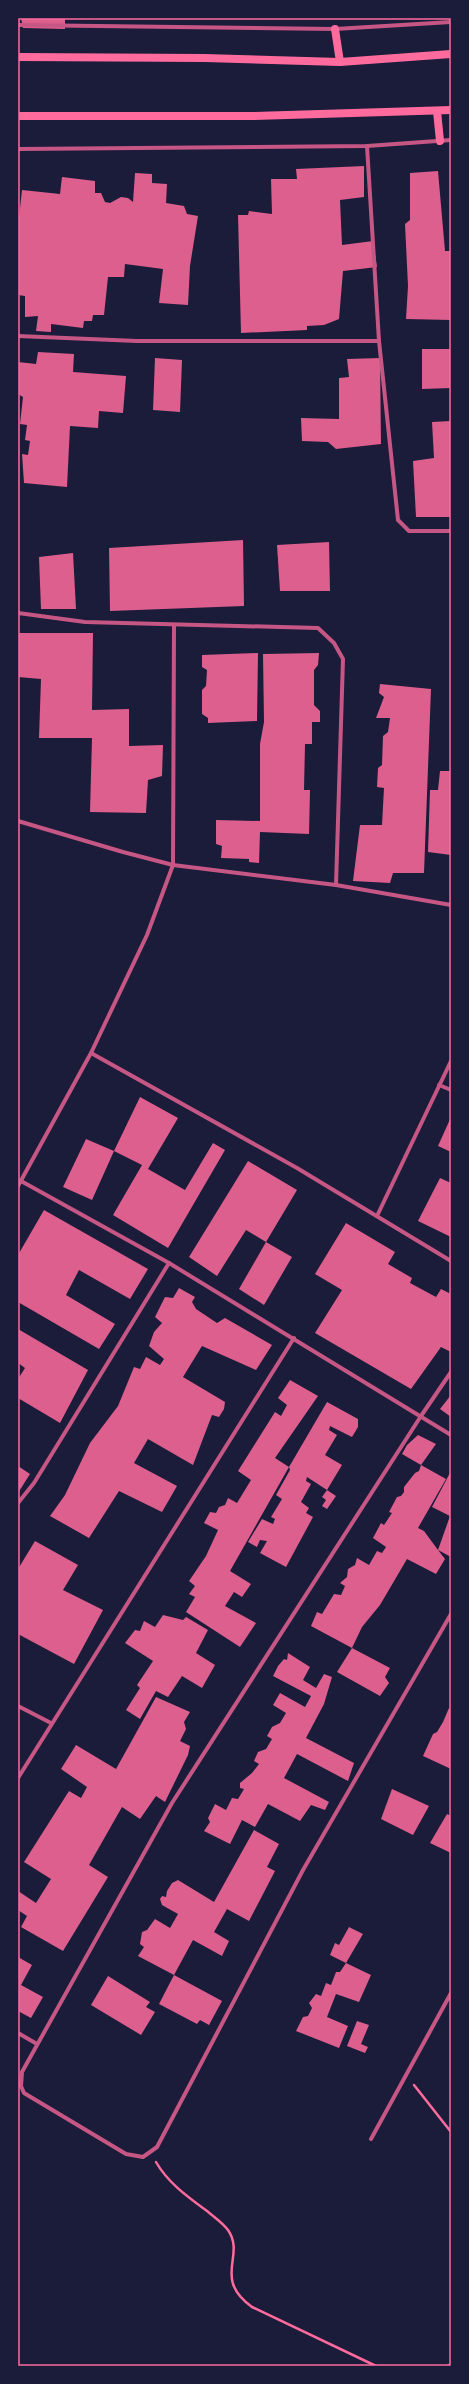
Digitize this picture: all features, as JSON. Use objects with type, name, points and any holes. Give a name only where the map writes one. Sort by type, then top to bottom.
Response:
[{"type":"main road","points":[[335,29],[340,62]]},
{"type":"main road","points":[[18,57],[205,58],[340,62],[451,54]]},
{"type":"main road","points":[[18,116],[252,116],[451,110]]},
{"type":"main road","points":[[437,111],[440,141]]},
{"type":"street","points":[[18,25],[335,29],[451,22]]},
{"type":"street","points":[[18,150],[368,146],[451,140]]},
{"type":"street","points":[[368,146],[379,341],[398,520],[409,531],[451,531]]},
{"type":"street","points":[[18,336],[138,341],[379,341]]},
{"type":"street","points":[[18,613],[85,622],[318,628],[334,643],[343,659],[336,885]]},
{"type":"street","points":[[18,1186],[91,1053],[147,934],[173,865],[174,624]]},
{"type":"street","points":[[18,821],[173,865],[336,885],[451,905]]},
{"type":"street","points":[[91,1053],[297,1168],[451,1261]]},
{"type":"street","points":[[377,1216],[451,1061]]},
{"type":"street","points":[[439,1085],[451,1090]]},
{"type":"street","points":[[21,1181],[169,1263],[451,1435]]},
{"type":"street","points":[[18,1504],[34,1483],[169,1263]]},
{"type":"street","points":[[18,1778],[51,1723],[294,1338]]},
{"type":"street","points":[[451,1372],[420,1416],[172,1803],[22,2072],[21,2086],[24,2093],[126,2154],[143,2157],[156,2147],[303,1870],[451,1614]]},
{"type":"street","points":[[18,1706],[51,1723]]},
{"type":"street","points":[[371,2139],[451,1993]]},
{"type":"street","points":[[18,2033],[37,2044]]},
{"type":"path","points":[[406,2076],[451,2132]]},
{"type":"path","points":[[150,2153],[168,2179],[228,2230],[233,2248],[230,2270],[232,2281],[243,2300],[252,2307],[376,2366]]},
{"type":"path","points":[[447,2366],[451,2364]]},
{"type":"building","points":[[21,18],[65,18],[65,29],[23,28]]},
{"type":"building","points":[[364,166],[364,197],[340,200],[342,245],[373,241],[377,267],[343,271],[339,319],[324,325],[307,326],[307,330],[241,333],[238,215],[248,215],[249,211],[272,214],[271,179],[297,179],[296,169]]},
{"type":"building","points":[[438,171],[445,251],[451,251],[451,320],[406,319],[408,286],[405,224],[410,220],[410,173]]},
{"type":"building","points":[[135,173],[152,174],[152,183],[167,184],[166,203],[184,206],[187,214],[198,216],[190,266],[188,305],[159,303],[163,269],[125,264],[124,277],[108,277],[104,315],[93,315],[92,321],[84,321],[83,328],[51,324],[51,332],[36,331],[38,316],[25,317],[25,296],[18,295],[18,226],[22,190],[60,194],[62,177],[95,181],[95,193],[101,193],[105,202],[110,203],[121,197],[128,198],[133,202]]},
{"type":"building","points":[[422,349],[451,349],[451,388],[422,389]]},
{"type":"building","points":[[38,352],[74,354],[73,372],[126,376],[123,413],[99,411],[98,428],[70,426],[67,487],[24,483],[22,454],[28,455],[30,441],[25,440],[27,425],[20,424],[23,397],[18,394],[18,362],[36,364]]},
{"type":"building","points":[[155,358],[182,360],[180,412],[153,410]]},
{"type":"building","points":[[380,358],[381,444],[336,449],[328,442],[302,441],[301,418],[339,419],[339,378],[349,377],[347,359]]},
{"type":"building","points":[[451,421],[451,517],[416,517],[413,461],[434,458],[432,422]]},
{"type":"building","points":[[243,540],[244,606],[110,611],[109,548]]},
{"type":"building","points":[[329,542],[330,591],[280,591],[277,545]]},
{"type":"building","points":[[73,553],[76,609],[41,609],[39,557]]},
{"type":"building","points":[[18,633],[93,633],[92,710],[129,709],[129,746],[163,745],[162,776],[148,780],[146,813],[90,812],[92,738],[39,738],[41,679],[18,677]]},
{"type":"building","points":[[258,653],[257,721],[208,723],[208,718],[202,714],[202,690],[206,686],[207,670],[202,667],[202,655]]},
{"type":"building","points":[[319,653],[318,665],[314,670],[314,705],[320,711],[320,722],[312,722],[312,744],[305,744],[304,790],[310,790],[309,834],[260,832],[259,863],[249,862],[249,859],[221,858],[222,846],[216,844],[216,820],[260,821],[260,744],[264,722],[263,654]]},
{"type":"building","points":[[380,684],[431,689],[424,873],[393,873],[390,883],[353,881],[360,825],[382,825],[384,788],[377,787],[378,768],[382,765],[383,736],[388,732],[390,718],[376,718],[384,697],[379,693]]},
{"type":"building","points":[[440,771],[451,771],[451,855],[428,852],[430,790],[438,790]]},
{"type":"building","points":[[140,1097],[178,1118],[148,1169],[185,1190],[213,1143],[225,1150],[168,1248],[113,1215],[142,1165],[114,1151]]},
{"type":"building","points":[[451,1117],[451,1152],[438,1146]]},
{"type":"building","points":[[86,1139],[114,1151],[92,1200],[63,1187]]},
{"type":"building","points":[[248,1161],[297,1190],[266,1242],[246,1230],[217,1276],[189,1257]]},
{"type":"building","points":[[440,1178],[451,1183],[451,1237],[418,1221]]},
{"type":"building","points":[[44,1210],[148,1269],[130,1299],[79,1270],[66,1295],[115,1324],[99,1349],[18,1302],[18,1255]]},
{"type":"building","points":[[346,1223],[395,1252],[388,1264],[412,1278],[410,1283],[436,1297],[441,1289],[451,1294],[451,1352],[441,1347],[411,1389],[315,1333],[342,1290],[315,1274]]},
{"type":"building","points":[[266,1242],[292,1257],[264,1305],[239,1289]]},
{"type":"building","points":[[179,1288],[195,1297],[192,1302],[196,1309],[217,1323],[225,1318],[272,1345],[256,1370],[202,1346],[183,1377],[225,1402],[224,1409],[219,1417],[212,1415],[193,1465],[148,1439],[134,1463],[177,1486],[162,1512],[119,1491],[89,1538],[50,1516],[65,1495],[90,1443],[118,1406],[134,1367],[140,1369],[146,1357],[160,1365],[164,1359],[149,1346],[154,1332],[162,1323],[155,1317],[165,1297],[173,1298]]},
{"type":"building","points":[[18,1329],[88,1370],[60,1423],[18,1398],[18,1379],[25,1368],[18,1363]]},
{"type":"building","points":[[290,1380],[318,1396],[275,1458],[289,1467],[230,1571],[251,1584],[242,1597],[234,1592],[225,1606],[256,1623],[240,1647],[186,1612],[195,1597],[189,1594],[195,1586],[189,1581],[206,1556],[218,1530],[204,1523],[210,1512],[216,1513],[219,1507],[225,1505],[228,1498],[237,1503],[251,1480],[238,1471],[275,1412],[281,1416],[287,1405],[278,1398]]},
{"type":"building","points":[[451,1395],[451,1417],[440,1409]]},
{"type":"building","points":[[327,1402],[358,1419],[358,1427],[352,1437],[330,1426],[329,1430],[337,1435],[325,1455],[342,1465],[327,1490],[307,1477],[306,1481],[311,1484],[301,1502],[309,1508],[306,1513],[313,1517],[286,1567],[260,1553],[267,1541],[260,1540],[257,1547],[248,1542],[262,1519],[273,1524],[275,1519],[271,1517],[282,1499],[276,1495],[290,1470],[289,1467]]},
{"type":"building","points":[[418,1435],[436,1444],[421,1465],[402,1454],[407,1445]]},
{"type":"building","points":[[421,1465],[446,1479],[418,1528],[424,1531],[445,1559],[436,1574],[407,1559],[380,1605],[362,1627],[352,1648],[311,1626],[317,1612],[322,1614],[334,1594],[341,1595],[345,1586],[340,1583],[347,1577],[348,1569],[355,1565],[357,1558],[369,1565],[377,1551],[382,1553],[386,1547],[373,1538],[381,1523],[384,1525],[392,1513],[389,1512],[397,1497],[401,1496],[404,1492],[404,1487],[415,1473],[419,1471]]},
{"type":"building","points":[[18,1466],[30,1474],[18,1493]]},
{"type":"building","points":[[451,1471],[451,1557],[438,1550],[450,1516],[432,1507]]},
{"type":"building","points":[[327,1490],[336,1496],[327,1509],[322,1506],[326,1500],[322,1497]]},
{"type":"building","points":[[35,1541],[78,1565],[63,1590],[103,1610],[74,1664],[18,1634],[18,1569]]},
{"type":"building","points":[[163,1615],[183,1620],[186,1617],[208,1630],[196,1653],[215,1665],[202,1688],[182,1676],[168,1697],[156,1691],[140,1719],[126,1710],[140,1688],[137,1685],[153,1661],[125,1643],[135,1630],[140,1631],[144,1621],[155,1627]]},
{"type":"building","points":[[352,1648],[390,1668],[385,1677],[389,1683],[380,1696],[337,1672]]},
{"type":"building","points":[[288,1653],[310,1667],[303,1680],[316,1688],[324,1674],[332,1677],[324,1704],[306,1738],[354,1763],[348,1781],[297,1754],[284,1778],[329,1802],[325,1810],[311,1805],[300,1821],[268,1804],[255,1827],[242,1820],[230,1844],[204,1831],[210,1822],[208,1818],[215,1804],[226,1810],[232,1798],[238,1799],[244,1789],[240,1788],[240,1783],[252,1773],[259,1764],[254,1761],[258,1752],[266,1749],[272,1739],[267,1736],[272,1727],[280,1723],[286,1713],[273,1705],[280,1693],[305,1707],[311,1696],[273,1676],[278,1666],[284,1659],[287,1660]]},
{"type":"building","points":[[156,1697],[190,1712],[184,1722],[186,1729],[180,1741],[190,1746],[188,1755],[165,1802],[156,1796],[140,1819],[122,1807],[89,1865],[108,1877],[63,1951],[21,1927],[27,1916],[18,1910],[18,1891],[36,1903],[51,1879],[24,1862],[69,1791],[81,1798],[87,1787],[61,1769],[76,1745],[116,1769]]},
{"type":"building","points":[[449,1708],[451,1709],[451,1769],[423,1756],[433,1734],[437,1732]]},
{"type":"building","points":[[392,1789],[429,1806],[413,1835],[381,1819]]},
{"type":"building","points":[[447,1814],[451,1816],[451,1853],[430,1843]]},
{"type":"building","points":[[254,1830],[279,1844],[267,1867],[275,1871],[249,1921],[227,1909],[214,1932],[229,1941],[222,1956],[193,1940],[174,1975],[138,1956],[144,1947],[140,1944],[142,1932],[147,1930],[155,1919],[170,1928],[178,1914],[162,1905],[160,1899],[162,1896],[166,1897],[167,1891],[172,1883],[178,1880],[214,1902]]},
{"type":"building","points":[[349,1927],[363,1934],[346,1963],[330,1955],[335,1943],[339,1945]]},
{"type":"building","points":[[18,1957],[32,1965],[21,1985],[43,1997],[31,2018],[18,2011]]},
{"type":"building","points":[[346,1963],[371,1975],[359,2002],[336,1994],[327,2017],[348,2026],[339,2048],[296,2031],[303,2017],[308,2016],[312,2008],[309,2003],[316,1994],[321,1996],[326,1983],[331,1985],[336,1972],[340,1972]]},
{"type":"building","points":[[174,1975],[222,2001],[209,2025],[200,2020],[197,2024],[159,2004]]},
{"type":"building","points":[[108,1976],[150,2002],[146,2007],[155,2012],[141,2035],[91,2005]]},
{"type":"building","points":[[357,2021],[369,2025],[361,2044],[368,2047],[365,2053],[347,2046]]}]
